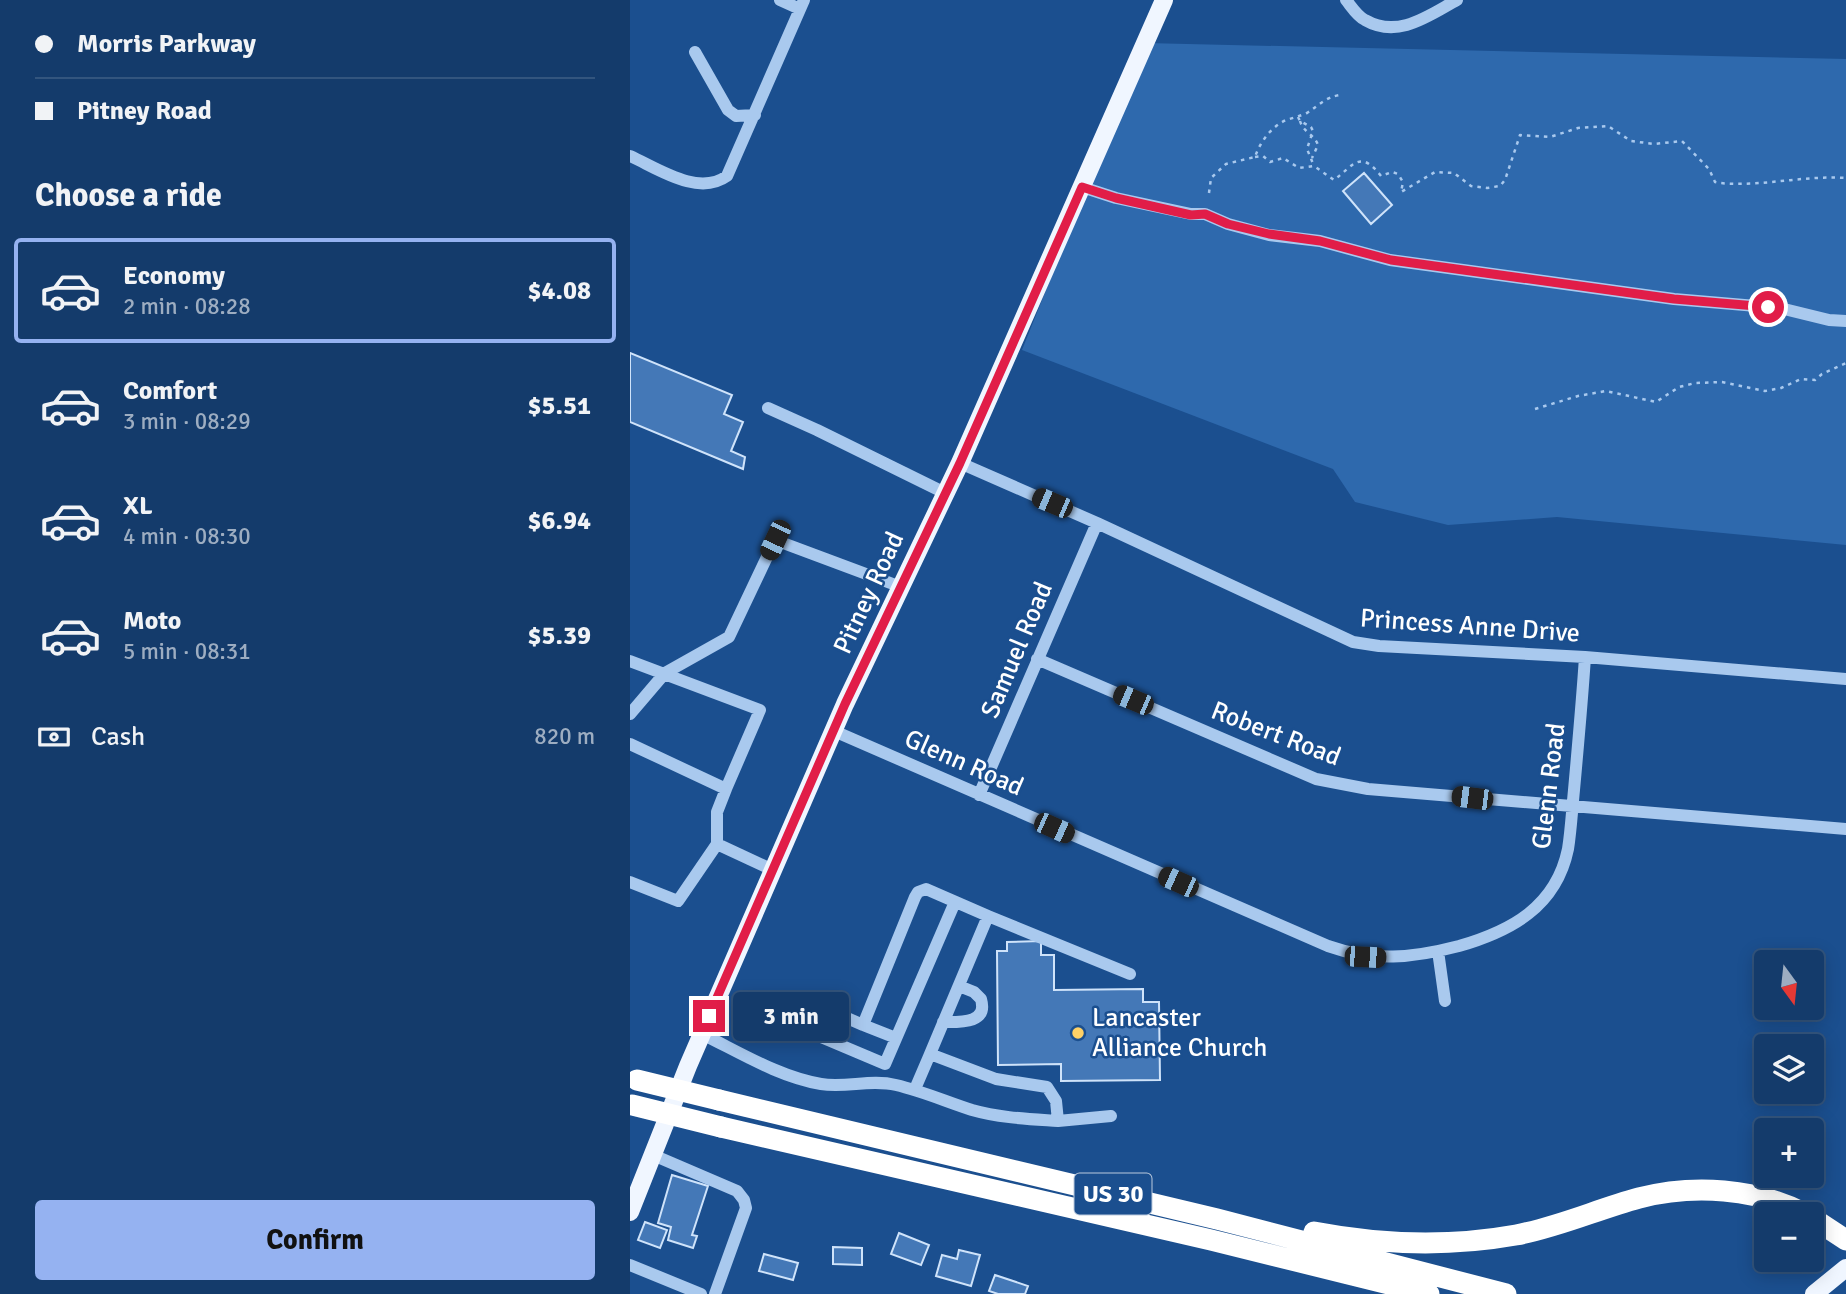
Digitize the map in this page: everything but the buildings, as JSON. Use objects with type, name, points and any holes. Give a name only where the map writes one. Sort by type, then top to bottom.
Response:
[{"type":"highway","name":"US 30","points":[[634,1079],[1106,1192],[1506,1294]]},
{"type":"highway","name":"US 30","points":[[631,1105],[1211,1240],[1429,1294]]},
{"type":"highway","points":[[1106,1192],[1338,1237],[1409,1243],[1459,1242],[1519,1234],[1555,1226],[1637,1199],[1680,1191],[1709,1190],[1752,1195],[1778,1202]]},
{"type":"highway","points":[[1824,1226],[1846,1240]]},
{"type":"main road","name":"Pitney Road","points":[[630,1212],[702,1034],[834,731],[960,463],[1164,0]]},
{"type":"main road","points":[[1814,1294],[1846,1268]]},
{"type":"street","points":[[630,156],[692,183],[703,185],[719,182],[727,176],[802,4],[780,0]]},
{"type":"street","points":[[1346,0],[1363,19],[1391,29],[1416,23],[1457,0]]},
{"type":"street","points":[[695,52],[728,110],[736,116],[755,115]]},
{"type":"street","points":[[1082,187],[1116,198],[1191,215],[1205,214],[1228,224],[1269,234],[1320,241],[1391,260],[1674,299],[1780,308],[1829,320],[1846,321]]},
{"type":"street","points":[[768,408],[945,493]]},
{"type":"street","name":"Princess Anne Drive","points":[[960,463],[1097,523],[1353,642],[1379,646],[1586,657],[1846,679]]},
{"type":"street","name":"Samuel Road","points":[[979,795],[1097,523]]},
{"type":"street","points":[[630,714],[665,673],[729,637],[775,540],[901,587]]},
{"type":"street","name":"Glenn Road","points":[[834,731],[1315,941],[1352,954],[1387,958],[1438,951],[1489,938],[1514,925],[1536,908],[1554,883],[1565,860],[1586,657]]},
{"type":"street","name":"Robert Road","points":[[1037,659],[1316,779],[1368,789],[1846,829]]},
{"type":"street","points":[[630,661],[760,710],[717,813],[717,844],[678,901],[630,882]]},
{"type":"street","points":[[630,744],[726,789]]},
{"type":"street","points":[[717,844],[773,870]]},
{"type":"street","points":[[863,1024],[918,892],[926,889],[1130,974]]},
{"type":"street","points":[[877,1082],[955,902]]},
{"type":"street","points":[[915,1089],[988,916]]},
{"type":"street","points":[[1438,951],[1445,1001]]},
{"type":"street","points":[[943,1022],[968,1022],[982,1012],[981,999],[974,992],[958,986]]},
{"type":"street","points":[[885,1064],[795,1026],[806,1000],[896,1038]]},
{"type":"street","points":[[702,1034],[774,1068],[820,1084],[837,1086],[877,1082],[915,1089],[989,1114],[1019,1119],[1058,1121],[1111,1116]]},
{"type":"street","points":[[930,1054],[996,1079],[1046,1087],[1056,1101],[1058,1121]]},
{"type":"street","points":[[653,1155],[737,1191],[744,1200],[746,1208],[715,1294]]},
{"type":"street","points":[[630,1265],[701,1294]]},
{"type":"path","points":[[1255,157],[1257,149],[1275,127],[1299,119],[1328,97],[1340,96]]},
{"type":"path","points":[[1299,119],[1311,127],[1307,149],[1314,166],[1334,180],[1348,166],[1366,161],[1373,165],[1381,176],[1392,172],[1398,174],[1403,182],[1401,192],[1428,174],[1442,172],[1459,175],[1471,186],[1500,186],[1505,180],[1520,135],[1550,137],[1578,128],[1608,126],[1631,141],[1654,144],[1682,141],[1709,169],[1715,182],[1754,184],[1825,176],[1846,178]]},
{"type":"path","points":[[1299,119],[1303,129],[1318,145],[1312,158]]},
{"type":"path","points":[[1209,193],[1211,178],[1226,164],[1263,156],[1270,162],[1283,158],[1300,168],[1314,166]]},
{"type":"path","points":[[1535,409],[1606,391],[1656,402],[1679,387],[1708,382],[1722,382],[1765,391],[1781,388],[1801,379],[1815,380],[1846,363]]},
{"type":"shaded area","points":[[1145,43],[1846,59],[1846,545],[1557,517],[1448,525],[1355,502],[1333,469],[1022,350]]},
{"type":"place","name":"Lancaster Alliance Church","points":[[1078,1033]]},
{"type":"route","points":[[709,1016],[845,704],[960,463],[1082,187],[1116,198],[1191,215],[1205,214],[1228,224],[1269,234],[1320,241],[1391,260],[1674,299],[1768,307]]}]
